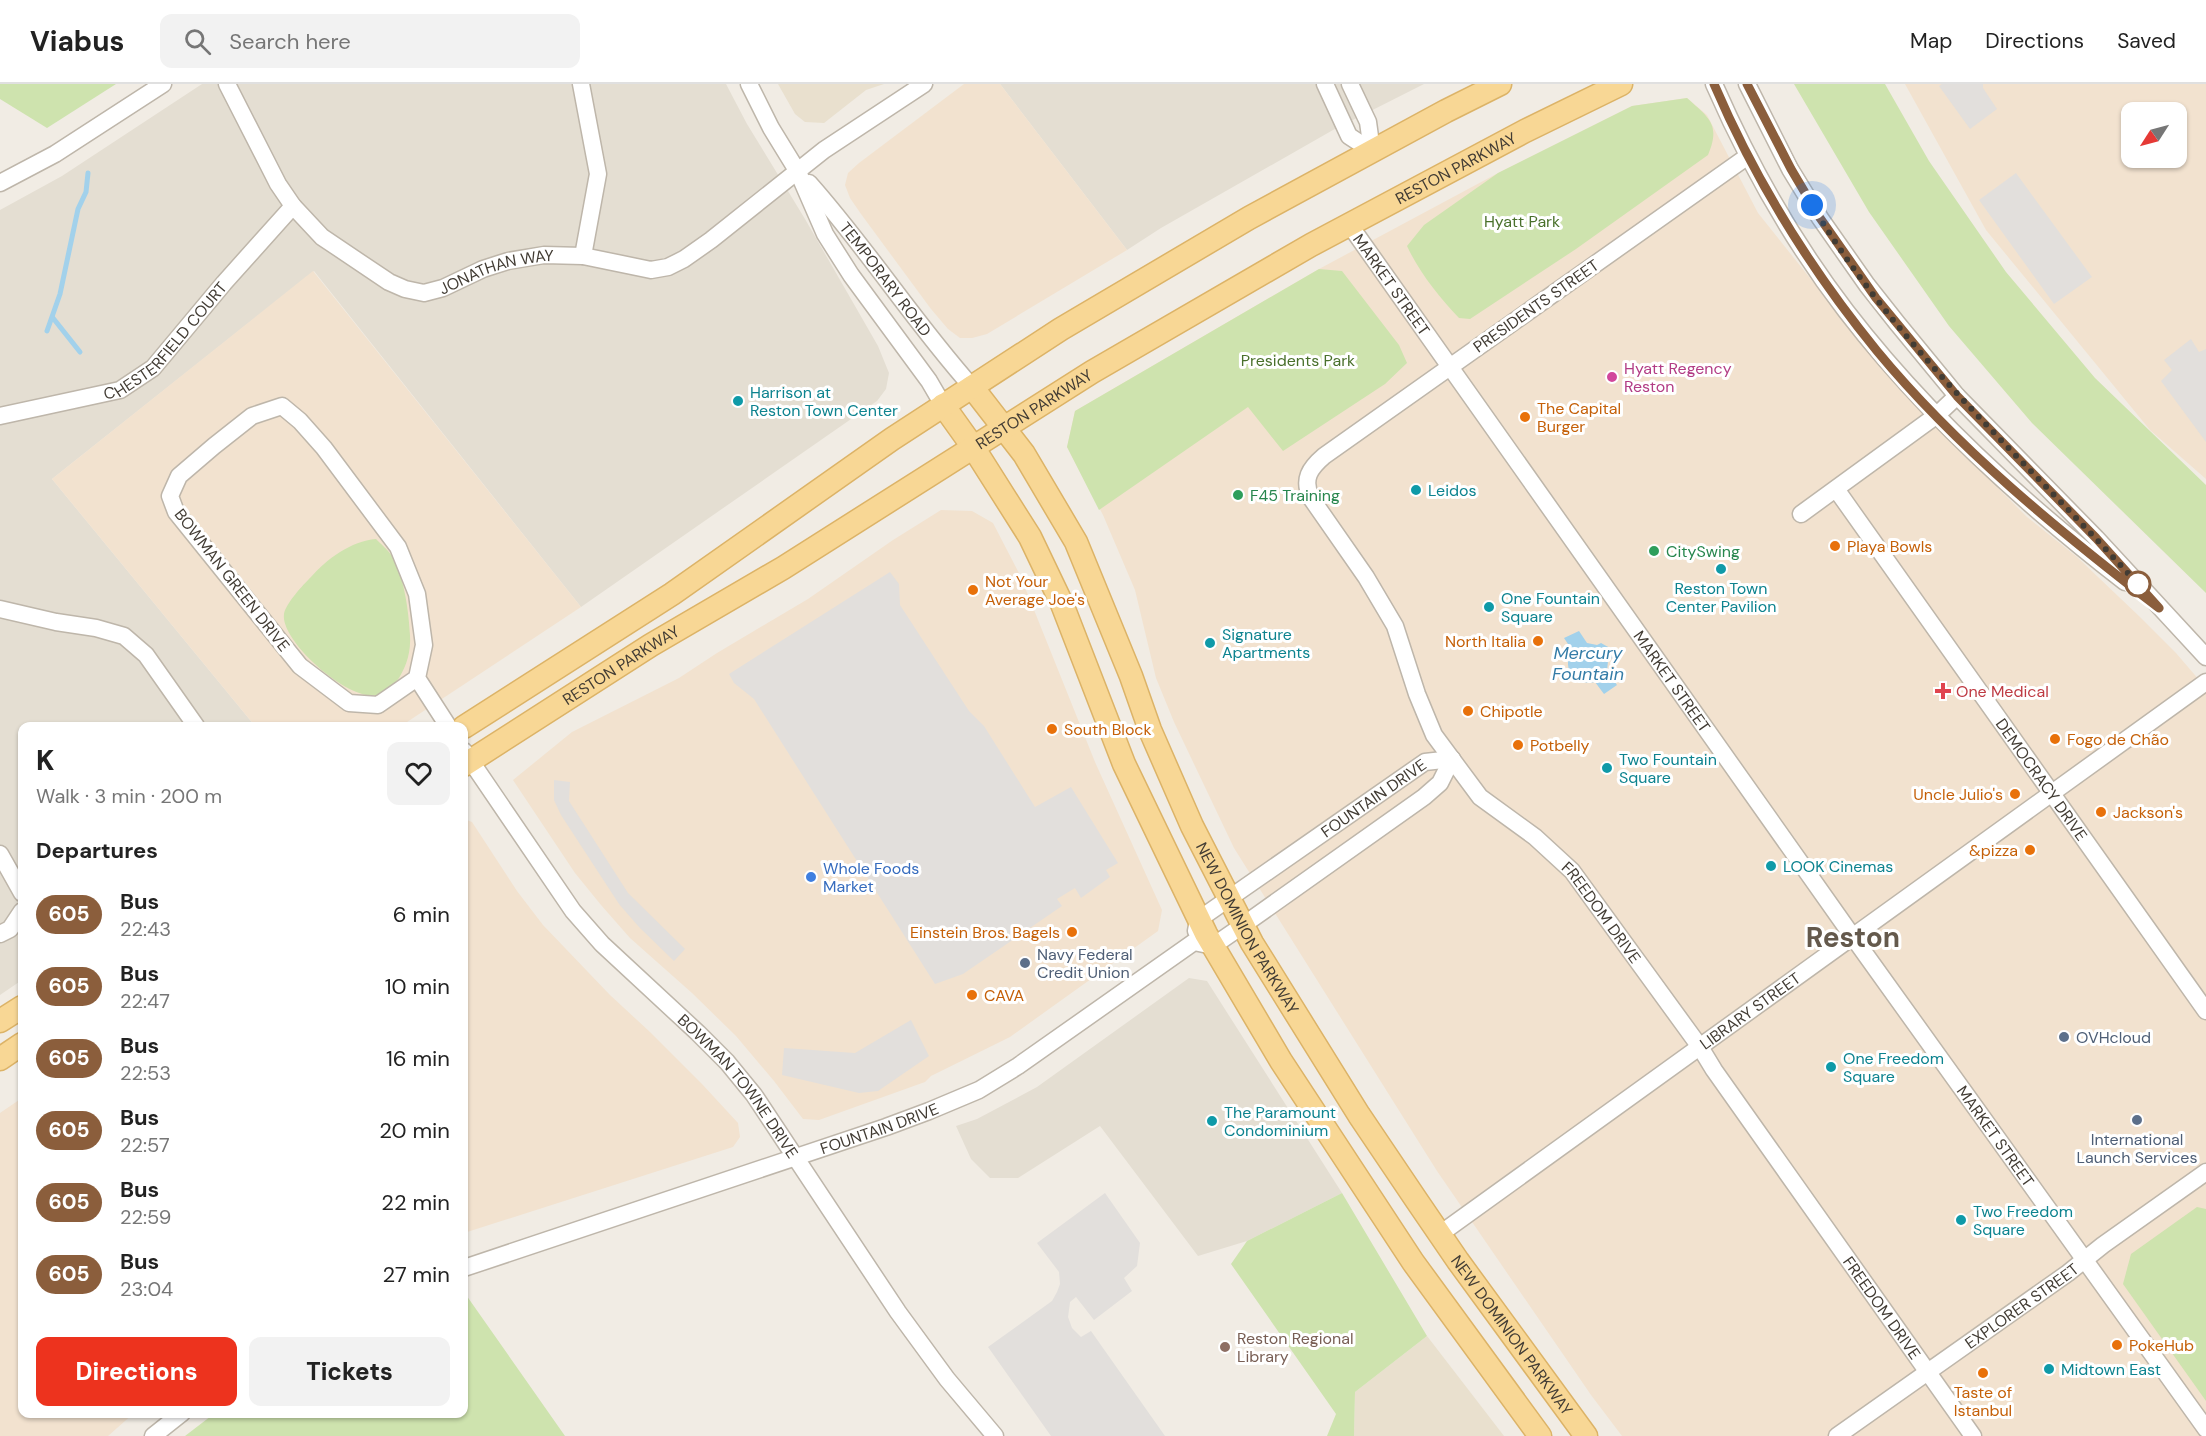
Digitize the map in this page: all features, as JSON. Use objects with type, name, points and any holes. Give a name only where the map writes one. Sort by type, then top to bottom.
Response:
[{"type":"main road","name":"RESTON PARKWAY","points":[[468,724],[672,594],[892,439],[1061,329],[1249,218],[1500,84]]},
{"type":"main road","name":"RESTON PARKWAY","points":[[468,758],[651,645],[783,568],[1092,372],[1349,224],[1525,130],[1621,84]]},
{"type":"main road","name":"NEW DOMINION PARKWAY","points":[[972,387],[1034,470],[1076,542],[1127,666],[1150,730],[1192,826],[1242,926],[1359,1115],[1440,1234],[1586,1436]]},
{"type":"main road","points":[[944,405],[1030,537],[1062,604],[1124,764],[1202,936],[1413,1262],[1540,1436]]},
{"type":"main road","points":[[0,1021],[18,1010]]},
{"type":"main road","points":[[0,1059],[18,1047]]},
{"type":"street","points":[[0,183],[55,154],[163,84]]},
{"type":"street","name":"JONATHAN WAY","points":[[227,84],[278,184],[293,206],[322,237],[389,282],[405,289],[424,293],[443,288],[483,269],[508,261],[544,255],[583,256],[651,270],[668,267],[711,240],[824,150],[924,84]]},
{"type":"street","points":[[581,84],[598,174],[583,256]]},
{"type":"street","name":"TEMPORARY ROAD","points":[[749,84],[771,128],[798,171],[870,256],[938,348],[972,387]]},
{"type":"street","points":[[1325,84],[1349,136],[1372,151]]},
{"type":"street","points":[[1350,84],[1368,122],[1372,151]]},
{"type":"street","points":[[1714,84],[1748,156],[1785,221],[1844,309],[1879,352],[1937,416],[1975,453],[2082,549],[2159,608]]},
{"type":"street","points":[[1747,84],[1791,169],[1820,218],[1867,285],[1957,396],[2096,538],[2206,657]]},
{"type":"street","name":"PRESIDENTS STREET","points":[[1324,456],[1748,156]]},
{"type":"street","name":"TEMPORARY ROAD","points":[[798,171],[825,234],[851,275],[944,405]]},
{"type":"street","name":"CHESTERFIELD COURT","points":[[0,416],[120,390],[153,368],[224,283],[293,206]]},
{"type":"street","name":"MARKET STREET","points":[[1349,224],[1853,937],[2206,1429]]},
{"type":"street","points":[[1801,514],[1937,416],[1957,396]]},
{"type":"street","name":"BOWMAN GREEN DRIVE","points":[[282,406],[300,421],[324,448],[398,547],[417,594],[424,645],[417,678],[378,705],[348,703],[300,666],[176,512],[170,496],[178,476],[252,416],[282,406]]},
{"type":"street","name":"FREEDOM DRIVE","points":[[1324,456],[1308,472],[1308,492],[1395,626],[1429,726],[1480,797],[1535,837],[1572,871],[1700,1047],[1973,1436]]},
{"type":"street","name":"DEMOCRACY DRIVE","points":[[1836,489],[2206,1011]]},
{"type":"street","points":[[0,609],[56,622],[96,628],[124,636],[146,655],[193,722]]},
{"type":"street","points":[[417,678],[445,722]]},
{"type":"street","name":"LIBRARY STREET","points":[[1440,1234],[2206,682]]},
{"type":"street","name":"FOUNTAIN DRIVE","points":[[468,1267],[930,1111],[979,1090],[1018,1066],[1202,936],[1228,900],[1425,762],[1452,759]]},
{"type":"street","name":"FOUNTAIN DRIVE","points":[[1202,936],[1242,926],[1424,797],[1440,783],[1452,759]]},
{"type":"street","name":"BOWMAN TOWNE DRIVE","points":[[468,762],[573,911],[602,944],[727,1062],[754,1095],[898,1312],[947,1379],[995,1436]]},
{"type":"street","points":[[0,854],[18,886]]},
{"type":"street","points":[[0,934],[10,929],[18,917]]},
{"type":"street","name":"EXPLORER STREET","points":[[1837,1436],[2206,1172]]},
{"type":"street","points":[[153,1436],[176,1418]]},
{"type":"shaded area","points":[[202,84],[726,84],[747,124],[878,346],[889,373],[886,389],[877,401],[581,607],[314,271],[52,479],[252,722],[18,722],[18,983],[0,995],[0,210],[62,176]]},
{"type":"shaded area","points":[[778,84],[884,84],[866,90],[824,123],[805,122],[795,114]]},
{"type":"shaded area","points":[[964,84],[1000,84],[1127,250],[987,334],[972,338],[960,338],[948,329],[931,309],[861,214],[850,198],[845,185],[848,173],[859,163]]},
{"type":"shaded area","points":[[1000,84],[1424,84],[1333,130],[1161,228],[1127,250]]},
{"type":"shaded area","points":[[1905,84],[2206,84],[2206,479],[2150,430],[1986,230]]},
{"type":"shaded area","points":[[1942,84],[1983,84],[1983,88],[1997,109],[1970,129],[1939,86]]},
{"type":"shaded area","points":[[1687,98],[1707,115],[1758,213],[1897,387],[2027,517],[2077,557],[2140,617],[2176,653],[2206,688],[2206,1436],[1622,1436],[1591,1395],[1437,1171],[1234,848],[1174,722],[1156,678],[1135,590],[1103,515],[1067,447],[1075,411],[1319,269],[1498,173],[1632,106]]},
{"type":"shaded area","points":[[2016,173],[2092,277],[2054,304],[1979,200]]},
{"type":"shaded area","points":[[313,271],[581,607],[407,722],[252,722],[52,479]]},
{"type":"shaded area","points":[[2191,339],[2199,352],[2206,349],[2206,442],[2161,381],[2172,370],[2164,360]]},
{"type":"shaded area","points":[[941,510],[972,511],[993,523],[1020,575],[1095,762],[1162,910],[1158,931],[1010,1037],[931,1076],[925,1082],[819,1120],[803,1119],[736,1036],[630,938],[601,905],[575,873],[513,780],[572,732],[679,678],[808,599]]},
{"type":"shaded area","points":[[890,572],[899,584],[900,605],[969,711],[984,726],[1035,807],[1071,787],[1118,863],[1106,870],[1110,877],[1081,898],[1075,888],[1057,899],[1062,906],[963,974],[935,984],[754,699],[734,683],[729,674]]},
{"type":"shaded area","points":[[554,780],[570,782],[569,801],[628,893],[685,949],[674,961],[619,904],[561,815],[554,800]]},
{"type":"shaded area","points":[[468,820],[472,822],[517,891],[543,925],[738,1123],[740,1137],[733,1147],[468,1232]]},
{"type":"shaded area","points":[[1189,978],[1207,981],[1342,1193],[1247,1241],[1198,1256],[1100,1126],[1018,1178],[990,1178],[971,1159],[956,1126],[977,1119],[1037,1087]]},
{"type":"shaded area","points":[[911,1020],[929,1056],[878,1091],[859,1093],[782,1075],[784,1048],[855,1053]]},
{"type":"shaded area","points":[[18,1101],[18,1418],[128,1418],[108,1436],[0,1436],[0,1113]]},
{"type":"shaded area","points":[[1105,1193],[1140,1243],[1137,1266],[1124,1278],[1132,1291],[1094,1320],[1076,1297],[1070,1302],[1068,1317],[1072,1328],[1081,1337],[1091,1331],[1165,1436],[1051,1436],[988,1347],[1052,1301],[1057,1292],[1060,1284],[1059,1272],[1037,1243]]},
{"type":"shaded area","points":[[1427,1336],[1504,1436],[1354,1436],[1355,1392]]},
{"type":"green space","points":[[0,84],[116,84],[47,128],[0,99]]},
{"type":"green space","points":[[1794,84],[1885,84],[1929,161],[2006,272],[2095,378],[2206,485],[2206,593],[2032,423],[1949,326],[1869,212]]},
{"type":"green space","name":"Hyatt Park","points":[[1687,98],[1711,122],[1713,136],[1708,155],[1576,249],[1470,319],[1459,318],[1423,275],[1407,246],[1424,225],[1498,173],[1632,106]]},
{"type":"green space","name":"Presidents Park","points":[[1319,269],[1342,271],[1399,345],[1407,363],[1385,384],[1283,451],[1248,407],[1099,510],[1067,447],[1075,411]]},
{"type":"green space","points":[[376,539],[392,556],[400,573],[407,605],[410,647],[404,668],[395,683],[380,694],[365,695],[334,680],[304,653],[286,626],[284,614],[295,594],[324,564],[349,547]]},
{"type":"green space","points":[[1342,1193],[1427,1336],[1355,1392],[1354,1436],[1327,1436],[1336,1414],[1231,1264],[1247,1241]]},
{"type":"green space","points":[[2197,1207],[2206,1209],[2206,1401],[2123,1284],[2131,1254]]},
{"type":"green space","points":[[468,1298],[565,1436],[185,1436],[208,1418],[468,1418]]},
{"type":"water","name":"Mercury Fountain","points":[[1579,631],[1587,643],[1597,645],[1601,643],[1610,648],[1612,658],[1608,661],[1607,671],[1617,685],[1604,694],[1595,682],[1581,681],[1571,674],[1569,669],[1568,663],[1572,650],[1564,638]]},
{"type":"waterway","points":[[47,331],[60,294],[78,209],[86,192],[88,173]]},
{"type":"waterway","points":[[53,318],[80,352]]},
{"type":"bus line","name":"605","points":[[1714,84],[1731,123],[1785,221],[1844,309],[1879,352],[1937,416],[2007,483],[2082,549],[2159,608],[2096,538],[1957,396],[1876,298],[1820,218],[1791,169],[1747,84]]},
{"type":"place","name":"Hyatt Regency Reston","points":[[1612,377]]},
{"type":"place","name":"Harrison at Reston Town Center","points":[[738,401]]},
{"type":"place","name":"The Capital Burger","points":[[1525,417]]},
{"type":"place","name":"Leidos","points":[[1416,490]]},
{"type":"place","name":"F45 Training","points":[[1238,495]]},
{"type":"place","name":"Playa Bowls","points":[[1835,546]]},
{"type":"place","name":"CitySwing","points":[[1654,551]]},
{"type":"place","name":"Reston Town Center Pavilion","points":[[1721,569]]},
{"type":"place","name":"Not Your Average Joe's","points":[[973,590]]},
{"type":"place","name":"One Fountain Square","points":[[1489,607]]},
{"type":"place","name":"North Italia","points":[[1538,641]]},
{"type":"place","name":"Signature Apartments","points":[[1210,643]]},
{"type":"place","name":"One Medical","points":[[1943,691]]},
{"type":"place","name":"Chipotle","points":[[1468,711]]},
{"type":"place","name":"South Block","points":[[1052,729]]},
{"type":"place","name":"Fogo de Chão","points":[[2055,739]]},
{"type":"place","name":"Potbelly","points":[[1518,745]]},
{"type":"place","name":"Two Fountain Square","points":[[1607,768]]},
{"type":"place","name":"Uncle Julio's","points":[[2015,794]]},
{"type":"place","name":"Jackson's","points":[[2101,812]]},
{"type":"place","name":"&pizza","points":[[2030,850]]},
{"type":"place","name":"LOOK Cinemas","points":[[1771,866]]},
{"type":"place","name":"Whole Foods Market","points":[[811,877]]},
{"type":"place","name":"Einstein Bros. Bagels","points":[[1072,932]]},
{"type":"place","name":"Navy Federal Credit Union","points":[[1025,963]]},
{"type":"place","name":"CAVA","points":[[972,995]]},
{"type":"place","name":"OVHcloud","points":[[2064,1037]]},
{"type":"place","name":"One Freedom Square","points":[[1831,1067]]},
{"type":"place","name":"International Launch Services","points":[[2137,1120]]},
{"type":"place","name":"The Paramount Condominium","points":[[1212,1121]]},
{"type":"place","name":"Two Freedom Square","points":[[1961,1220]]},
{"type":"place","name":"PokeHub","points":[[2117,1345]]},
{"type":"place","name":"Reston Regional Library","points":[[1225,1347]]},
{"type":"place","name":"Midtown East","points":[[2049,1369]]},
{"type":"place","name":"Taste of Istanbul","points":[[1983,1373]]},
{"type":"district","name":"Reston","points":[[1853,937]]},
{"type":"route","points":[[1812,205],[1867,285],[1957,396],[2096,538],[2143,590],[2138,584]]}]
